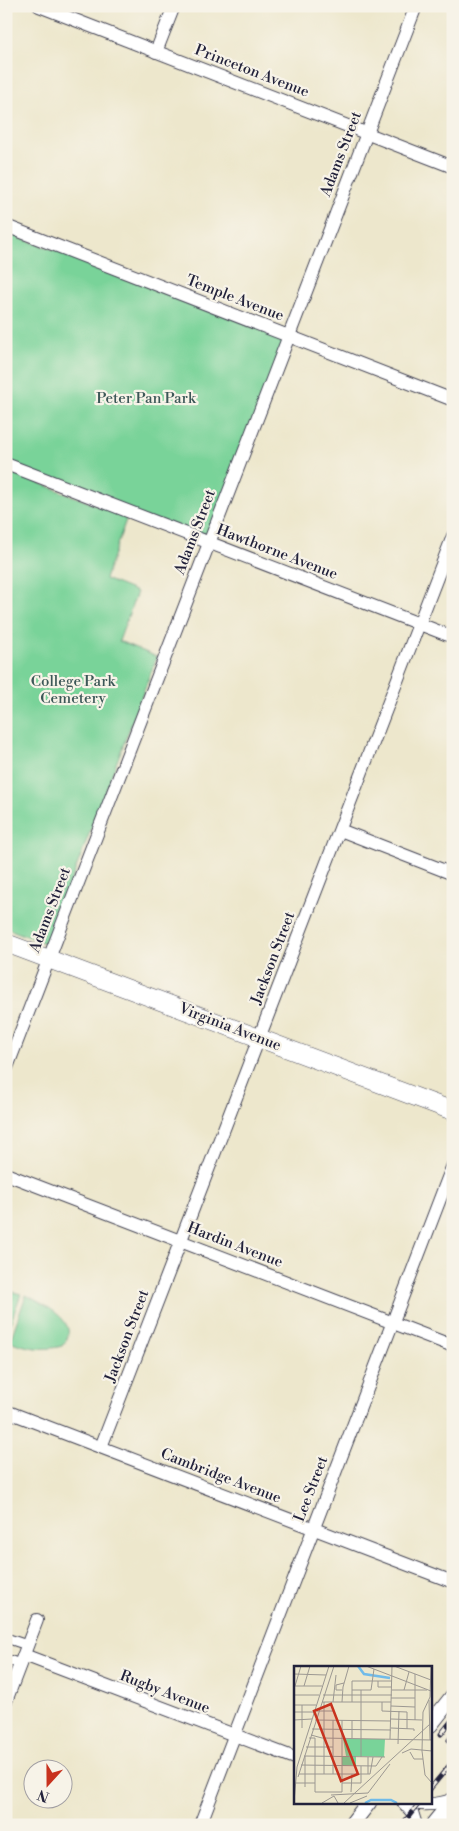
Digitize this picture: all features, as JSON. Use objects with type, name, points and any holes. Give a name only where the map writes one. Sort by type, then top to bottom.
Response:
[{"type":"main road","name":"Virginia Avenue","points":[[6,943],[453,1112]]},
{"type":"main road","points":[[436,1825],[453,1804]]},
{"type":"street","name":"Princeton Avenue","points":[[39,6],[453,167]]},
{"type":"street","points":[[156,52],[174,6]]},
{"type":"street","name":"Adams Street","points":[[6,1070],[416,6]]},
{"type":"street","name":"Temple Avenue","points":[[6,226],[453,400]]},
{"type":"street","name":"Hawthorne Avenue","points":[[6,464],[453,637]]},
{"type":"street","name":"Jackson Street","points":[[102,1447],[453,536]]},
{"type":"street","points":[[340,830],[453,874]]},
{"type":"street","name":"Lee Street","points":[[200,1825],[453,1165]]},
{"type":"street","name":"Hardin Avenue","points":[[6,1174],[453,1346]]},
{"type":"street","name":"Cambridge Avenue","points":[[6,1411],[453,1582]]},
{"type":"street","points":[[6,1701],[36,1620]]},
{"type":"street","points":[[6,1638],[24,1655]]},
{"type":"street","points":[[6,1659],[24,1655]]},
{"type":"street","name":"Rugby Avenue","points":[[24,1655],[294,1758]]},
{"type":"street","points":[[432,1722],[453,1696]]},
{"type":"street","points":[[432,1796],[453,1798]]},
{"type":"street","points":[[432,1804],[443,1804],[453,1798]]},
{"type":"street","points":[[351,1825],[368,1804]]},
{"type":"street","points":[[405,1804],[412,1812],[416,1825]]},
{"type":"green space","name":"Peter Pan Park","points":[[6,233],[292,333],[211,546],[6,462]]},
{"type":"green space","name":"College Park Cemetery","points":[[6,470],[127,517],[105,579],[137,592],[119,641],[157,657],[47,944],[6,928]]},
{"type":"green space","points":[[6,1290],[21,1294],[6,1335]]},
{"type":"green space","points":[[26,1295],[51,1309],[65,1322],[68,1330],[67,1338],[62,1346],[36,1348],[10,1341]]},
{"type":"railway","points":[[441,1734],[453,1719]]},
{"type":"railway","points":[[449,1740],[453,1735]]},
{"type":"railway","points":[[432,1787],[453,1761]]},
{"type":"railway","points":[[402,1825],[418,1804]]}]
